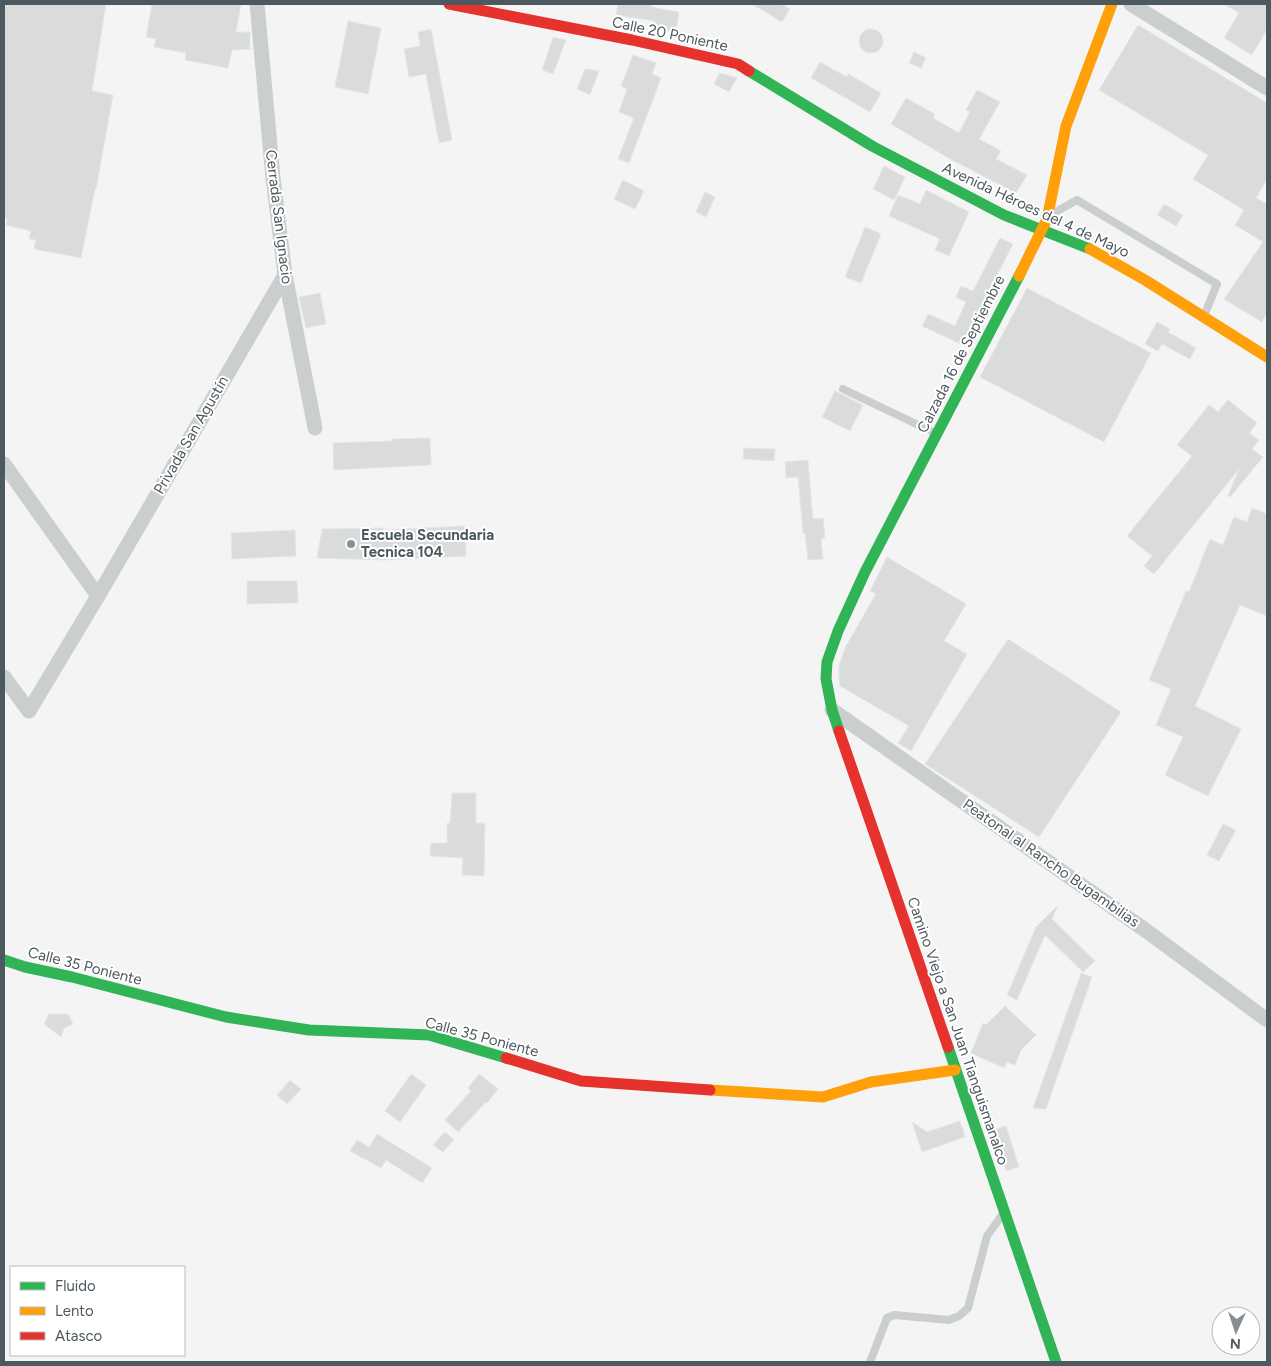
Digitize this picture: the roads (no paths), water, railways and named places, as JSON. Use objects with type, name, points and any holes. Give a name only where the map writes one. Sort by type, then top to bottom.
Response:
[{"type":"street","name":"Cerrada San Ignacio","points":[[257,4],[273,178],[285,274],[315,428]]},
{"type":"street","name":"Calle 20 Poniente","points":[[449,4],[632,40],[738,64]]},
{"type":"street","name":"Calzada 16 de Septiembre","points":[[832,710],[826,679],[827,662],[838,631],[865,572],[1043,230],[1066,126],[1112,4]]},
{"type":"street","points":[[1132,4],[1267,88]]},
{"type":"street","name":"Avenida Héroes del 4 de Mayo","points":[[738,64],[872,146],[1004,215],[1092,250],[1145,280],[1267,357]]},
{"type":"street","name":"Privada San Agustín","points":[[4,677],[29,711],[285,274]]},
{"type":"street","points":[[4,464],[98,596]]},
{"type":"street","name":"Peatonal al Rancho Bugambilias","points":[[832,710],[1148,932],[1267,1020]]},
{"type":"street","name":"Camino Viejo a San Juan Tianguismanalco","points":[[832,710],[1056,1362]]},
{"type":"street","name":"Calle 35 Poniente","points":[[4,960],[25,967],[72,977],[226,1017],[309,1030],[429,1034],[581,1081],[823,1097],[871,1082],[955,1070]]},
{"type":"lane","points":[[1047,218],[1077,200],[1217,284],[1203,318]]},
{"type":"lane","points":[[843,389],[936,434]]},
{"type":"lane","points":[[870,1362],[887,1318],[894,1315],[949,1320],[959,1316],[968,1308],[987,1236],[1004,1212]]},
{"type":"place","name":"Escuela Secundaria Tecnica 104","points":[[351,544]]}]
